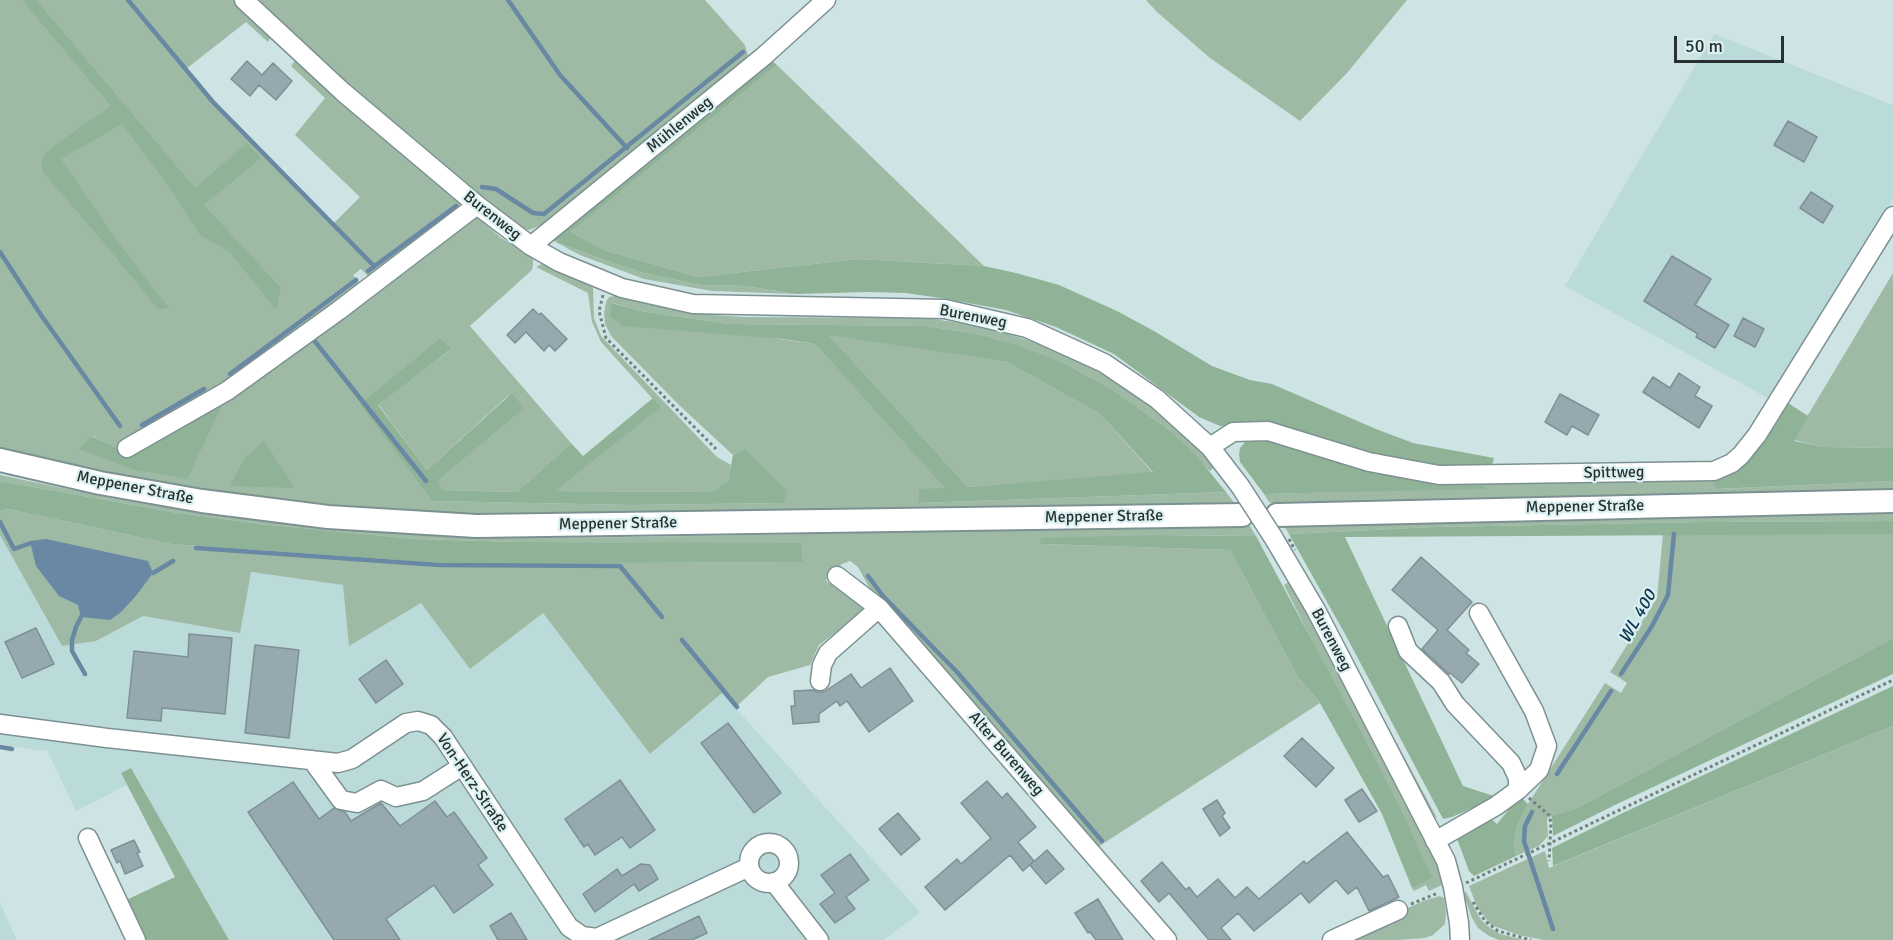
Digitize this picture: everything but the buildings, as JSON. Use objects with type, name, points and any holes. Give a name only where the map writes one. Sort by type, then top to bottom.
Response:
[{"type":"main road","name":"Meppener Straße","points":[[0,460],[100,483],[202,501],[328,517],[476,526],[1242,514]]},
{"type":"main road","name":"Meppener Straße","points":[[1277,515],[1893,501]]},
{"type":"street","name":"Burenweg","points":[[244,0],[343,92],[477,205],[531,246],[559,262],[622,288],[693,304],[945,309],[1027,328],[1104,363],[1157,399],[1210,447],[1240,486],[1316,610],[1446,861],[1453,887],[1460,940]]},
{"type":"street","name":"Mühlenweg","points":[[531,246],[764,56],[826,0]]},
{"type":"street","points":[[127,448],[227,391],[338,311],[477,205]]},
{"type":"street","name":"Spittweg","points":[[1210,447],[1233,432],[1268,431],[1369,462],[1439,475],[1714,471],[1732,463],[1757,435],[1893,216]]},
{"type":"street","name":"Alter Burenweg","points":[[837,576],[879,608],[1167,940]]},
{"type":"street","points":[[820,681],[822,664],[828,653],[879,608]]},
{"type":"street","points":[[1435,841],[1496,806],[1518,790],[1539,770],[1547,746],[1534,711],[1479,613]]},
{"type":"street","points":[[1398,626],[1408,651],[1441,682],[1455,704],[1511,763],[1518,778],[1518,790]]},
{"type":"street","name":"Von-Herz-Straße","points":[[0,724],[338,763],[352,759],[406,723],[418,721],[431,725],[443,737],[569,927],[582,936],[597,938],[749,867]]},
{"type":"street","points":[[312,760],[341,800],[357,803],[381,790],[396,797],[423,791],[462,766]]},
{"type":"street","points":[[88,838],[136,940]]},
{"type":"street","points":[[761,844],[780,846],[788,857],[789,863],[785,875],[774,882],[768,883],[756,878],[749,867],[751,854],[761,844]]},
{"type":"street","points":[[774,882],[819,940]]},
{"type":"street","points":[[1332,940],[1398,909]]},
{"type":"path","points":[[606,281],[599,310],[606,338],[716,449]]},
{"type":"path","points":[[1398,909],[1467,883],[1893,680]]},
{"type":"path","points":[[1518,790],[1549,815],[1551,823],[1549,861]]},
{"type":"path","points":[[1470,894],[1474,905],[1485,921],[1498,931],[1531,940]]},
{"type":"shaded area","points":[[1714,34],[1893,105],[1893,198],[1773,401],[1565,286]]},
{"type":"shaded area","points":[[0,535],[62,646],[96,641],[143,616],[240,633],[250,572],[344,585],[350,645],[421,603],[543,613],[650,754],[722,693],[920,912],[884,940],[229,940],[131,768],[121,773],[127,785],[76,811],[47,750],[0,744]]},
{"type":"shaded area","points":[[0,903],[17,940],[0,940]]},
{"type":"green space","points":[[0,0],[234,0],[271,36],[268,42],[246,22],[186,69],[213,102],[333,224],[360,197],[295,135],[325,98],[291,66],[296,59],[458,201],[461,208],[375,276],[368,276],[361,269],[353,275],[362,285],[328,313],[123,451],[92,436],[80,448],[130,469],[227,395],[471,217],[479,218],[501,238],[533,255],[533,264],[532,270],[470,326],[571,443],[517,492],[443,490],[437,480],[511,393],[427,470],[378,404],[450,350],[440,338],[361,404],[432,501],[632,505],[784,503],[744,448],[733,455],[679,405],[611,336],[605,324],[604,313],[609,297],[616,296],[715,315],[927,318],[1000,332],[1063,354],[1117,382],[1153,407],[1215,466],[1210,471],[1168,429],[1110,388],[1062,362],[972,333],[926,326],[730,324],[641,311],[613,303],[609,315],[815,344],[946,488],[918,503],[1226,492],[1235,504],[464,517],[330,508],[191,490],[36,459],[0,448]]},
{"type":"green space","points":[[22,0],[36,0],[195,188],[247,143],[261,158],[204,205],[281,288],[276,310],[230,252],[200,235],[176,197],[122,124],[61,159],[123,249],[169,308],[158,309],[42,171],[42,157],[55,145],[111,106]]},
{"type":"green space","points":[[252,0],[705,0],[745,45],[748,55],[542,225],[529,230],[517,228],[464,188]]},
{"type":"green space","points":[[1146,0],[1407,0],[1347,73],[1300,121],[1210,58]]},
{"type":"green space","points":[[769,58],[777,65],[571,232],[604,250],[698,277],[858,259],[984,266],[1016,273],[1059,285],[1117,311],[1212,366],[1250,380],[1272,384],[1413,443],[1494,458],[1492,465],[1483,468],[1417,466],[1255,425],[1220,426],[1199,417],[1114,354],[1056,327],[1006,310],[905,293],[796,294],[745,286],[700,285],[643,273],[604,260],[559,243],[549,234]]},
{"type":"green space","points":[[777,65],[984,266],[858,259],[698,277],[604,250],[571,232]]},
{"type":"green space","points":[[549,234],[559,243],[643,273],[700,285],[745,286],[796,294],[712,291],[644,279],[580,255],[550,239]]},
{"type":"green space","points":[[545,262],[593,288],[594,318],[601,336],[717,457],[731,465],[728,481],[711,492],[554,491],[660,407],[601,342],[592,322],[588,293],[536,267]]},
{"type":"green space","points":[[1893,273],[1893,448],[1824,447],[1793,440]]},
{"type":"green space","points":[[612,303],[641,311],[730,324],[926,326],[972,333],[1016,345],[1062,362],[1110,388],[1168,429],[1196,455],[1226,492],[918,503],[919,489],[945,488],[815,344],[783,339],[622,326],[609,315]],"holes":[[[829,335],[1007,362],[1100,414],[1153,472],[968,487]]]},
{"type":"green space","points":[[828,334],[1007,362],[1100,414],[1153,473],[968,487]]},
{"type":"green space","points":[[440,338],[451,349],[378,405],[427,470],[512,393],[524,408],[438,480],[443,490],[517,492],[571,443],[583,456],[653,398],[661,407],[555,491],[711,492],[728,481],[733,455],[744,448],[787,491],[784,503],[632,505],[432,501],[360,404]]},
{"type":"green space","points":[[227,395],[187,479],[130,469],[79,449],[91,436],[124,451]]},
{"type":"green space","points":[[1785,401],[1808,416],[1794,441],[1824,447],[1893,448],[1893,481],[1716,489],[1714,479]]},
{"type":"green space","points":[[1259,439],[1485,479],[1486,489],[1264,494],[1240,462],[1239,454],[1245,442]]},
{"type":"green space","points":[[264,441],[295,488],[230,486],[244,459]]},
{"type":"green space","points":[[0,475],[110,498],[225,517],[359,531],[503,538],[1250,526],[1256,536],[1161,535],[1040,544],[1230,550],[1298,677],[1320,703],[1098,847],[934,657],[876,600],[858,567],[850,561],[842,564],[827,576],[826,581],[867,607],[819,645],[810,665],[768,677],[735,708],[722,693],[650,754],[543,613],[470,669],[421,603],[349,646],[343,585],[251,572],[240,633],[143,616],[96,641],[62,646],[0,535],[0,511],[8,509],[171,544],[455,564],[803,562],[802,544],[415,539],[260,524],[172,512],[0,481]]},
{"type":"green space","points":[[1485,479],[1714,479],[1717,489],[1893,481],[1893,492],[1272,503],[1264,494],[1486,488]]},
{"type":"green space","points":[[0,481],[172,512],[260,524],[415,539],[520,542],[802,543],[803,562],[455,564],[171,544],[8,509],[0,511]]},
{"type":"green space","points":[[1893,513],[1893,521],[1434,527],[1289,534],[1283,524]]},
{"type":"green space","points":[[1893,521],[1893,534],[1345,537],[1463,786],[1494,796],[1491,800],[1443,819],[1289,534],[1434,527]]},
{"type":"green space","points":[[1663,534],[1893,534],[1893,638],[1577,808],[1547,818],[1548,836],[1539,846],[1516,856],[1514,842],[1518,824],[1528,804],[1605,683],[1621,693],[1627,683],[1610,672],[1657,598]]},
{"type":"green space","points":[[1161,535],[1256,536],[1360,730],[1404,816],[1432,878],[1412,888],[1382,814],[1320,703],[1298,677],[1230,550],[1041,544],[1040,538]]},
{"type":"green space","points":[[1290,581],[1402,791],[1428,844],[1441,875],[1442,885],[1429,891],[1426,885],[1414,891],[1412,888],[1431,878],[1284,585]]},
{"type":"green space","points":[[1314,588],[1437,818],[1431,814],[1312,590]]},
{"type":"green space","points":[[1893,638],[1893,674],[1553,836],[1552,816],[1577,808]]},
{"type":"green space","points":[[1893,686],[1893,726],[1553,866],[1552,848]]},
{"type":"green space","points":[[1893,726],[1893,940],[1544,940],[1519,935],[1491,925],[1477,907],[1469,886],[1545,851],[1549,868]]},
{"type":"green space","points":[[131,768],[229,940],[141,940],[122,902],[175,877],[121,773]]},
{"type":"green space","points":[[1520,796],[1528,804],[1518,824],[1514,842],[1516,856],[1474,876],[1469,871],[1456,836],[1489,817],[1497,824]]},
{"type":"green space","points":[[1466,892],[1481,920],[1489,927],[1500,934],[1524,940],[1499,940],[1478,928],[1463,893]]},
{"type":"green space","points":[[1440,896],[1444,898],[1445,924],[1433,935],[1425,938],[1397,940],[1342,940],[1423,901]]},
{"type":"water","points":[[46,539],[148,561],[153,573],[135,597],[110,620],[81,617],[78,605],[59,596],[36,566],[30,541]]},
{"type":"waterway","points":[[128,0],[213,102],[374,266]]},
{"type":"waterway","points":[[508,0],[560,75],[627,148]]},
{"type":"waterway","points":[[482,187],[496,189],[533,213],[544,214],[743,52]]},
{"type":"waterway","points":[[368,271],[456,206]]},
{"type":"waterway","points":[[0,252],[41,315],[120,426]]},
{"type":"waterway","points":[[230,374],[356,280]]},
{"type":"waterway","points":[[313,339],[426,481]]},
{"type":"waterway","points":[[142,425],[204,389]]},
{"type":"waterway","points":[[0,522],[14,549],[31,543]]},
{"type":"waterway","name":"WL 400","points":[[1621,674],[1652,626],[1668,595],[1674,534]]},
{"type":"waterway","points":[[196,548],[439,565],[620,566],[662,617]]},
{"type":"waterway","points":[[153,573],[173,561]]},
{"type":"waterway","points":[[868,576],[883,596],[957,672],[1102,841]]},
{"type":"waterway","points":[[81,617],[72,640],[72,651],[85,674]]},
{"type":"waterway","points":[[682,640],[737,707]]},
{"type":"waterway","name":"WL 400","points":[[1557,774],[1611,691]]},
{"type":"waterway","points":[[0,747],[12,749]]},
{"type":"waterway","points":[[1532,812],[1525,826],[1524,841],[1553,929]]}]
